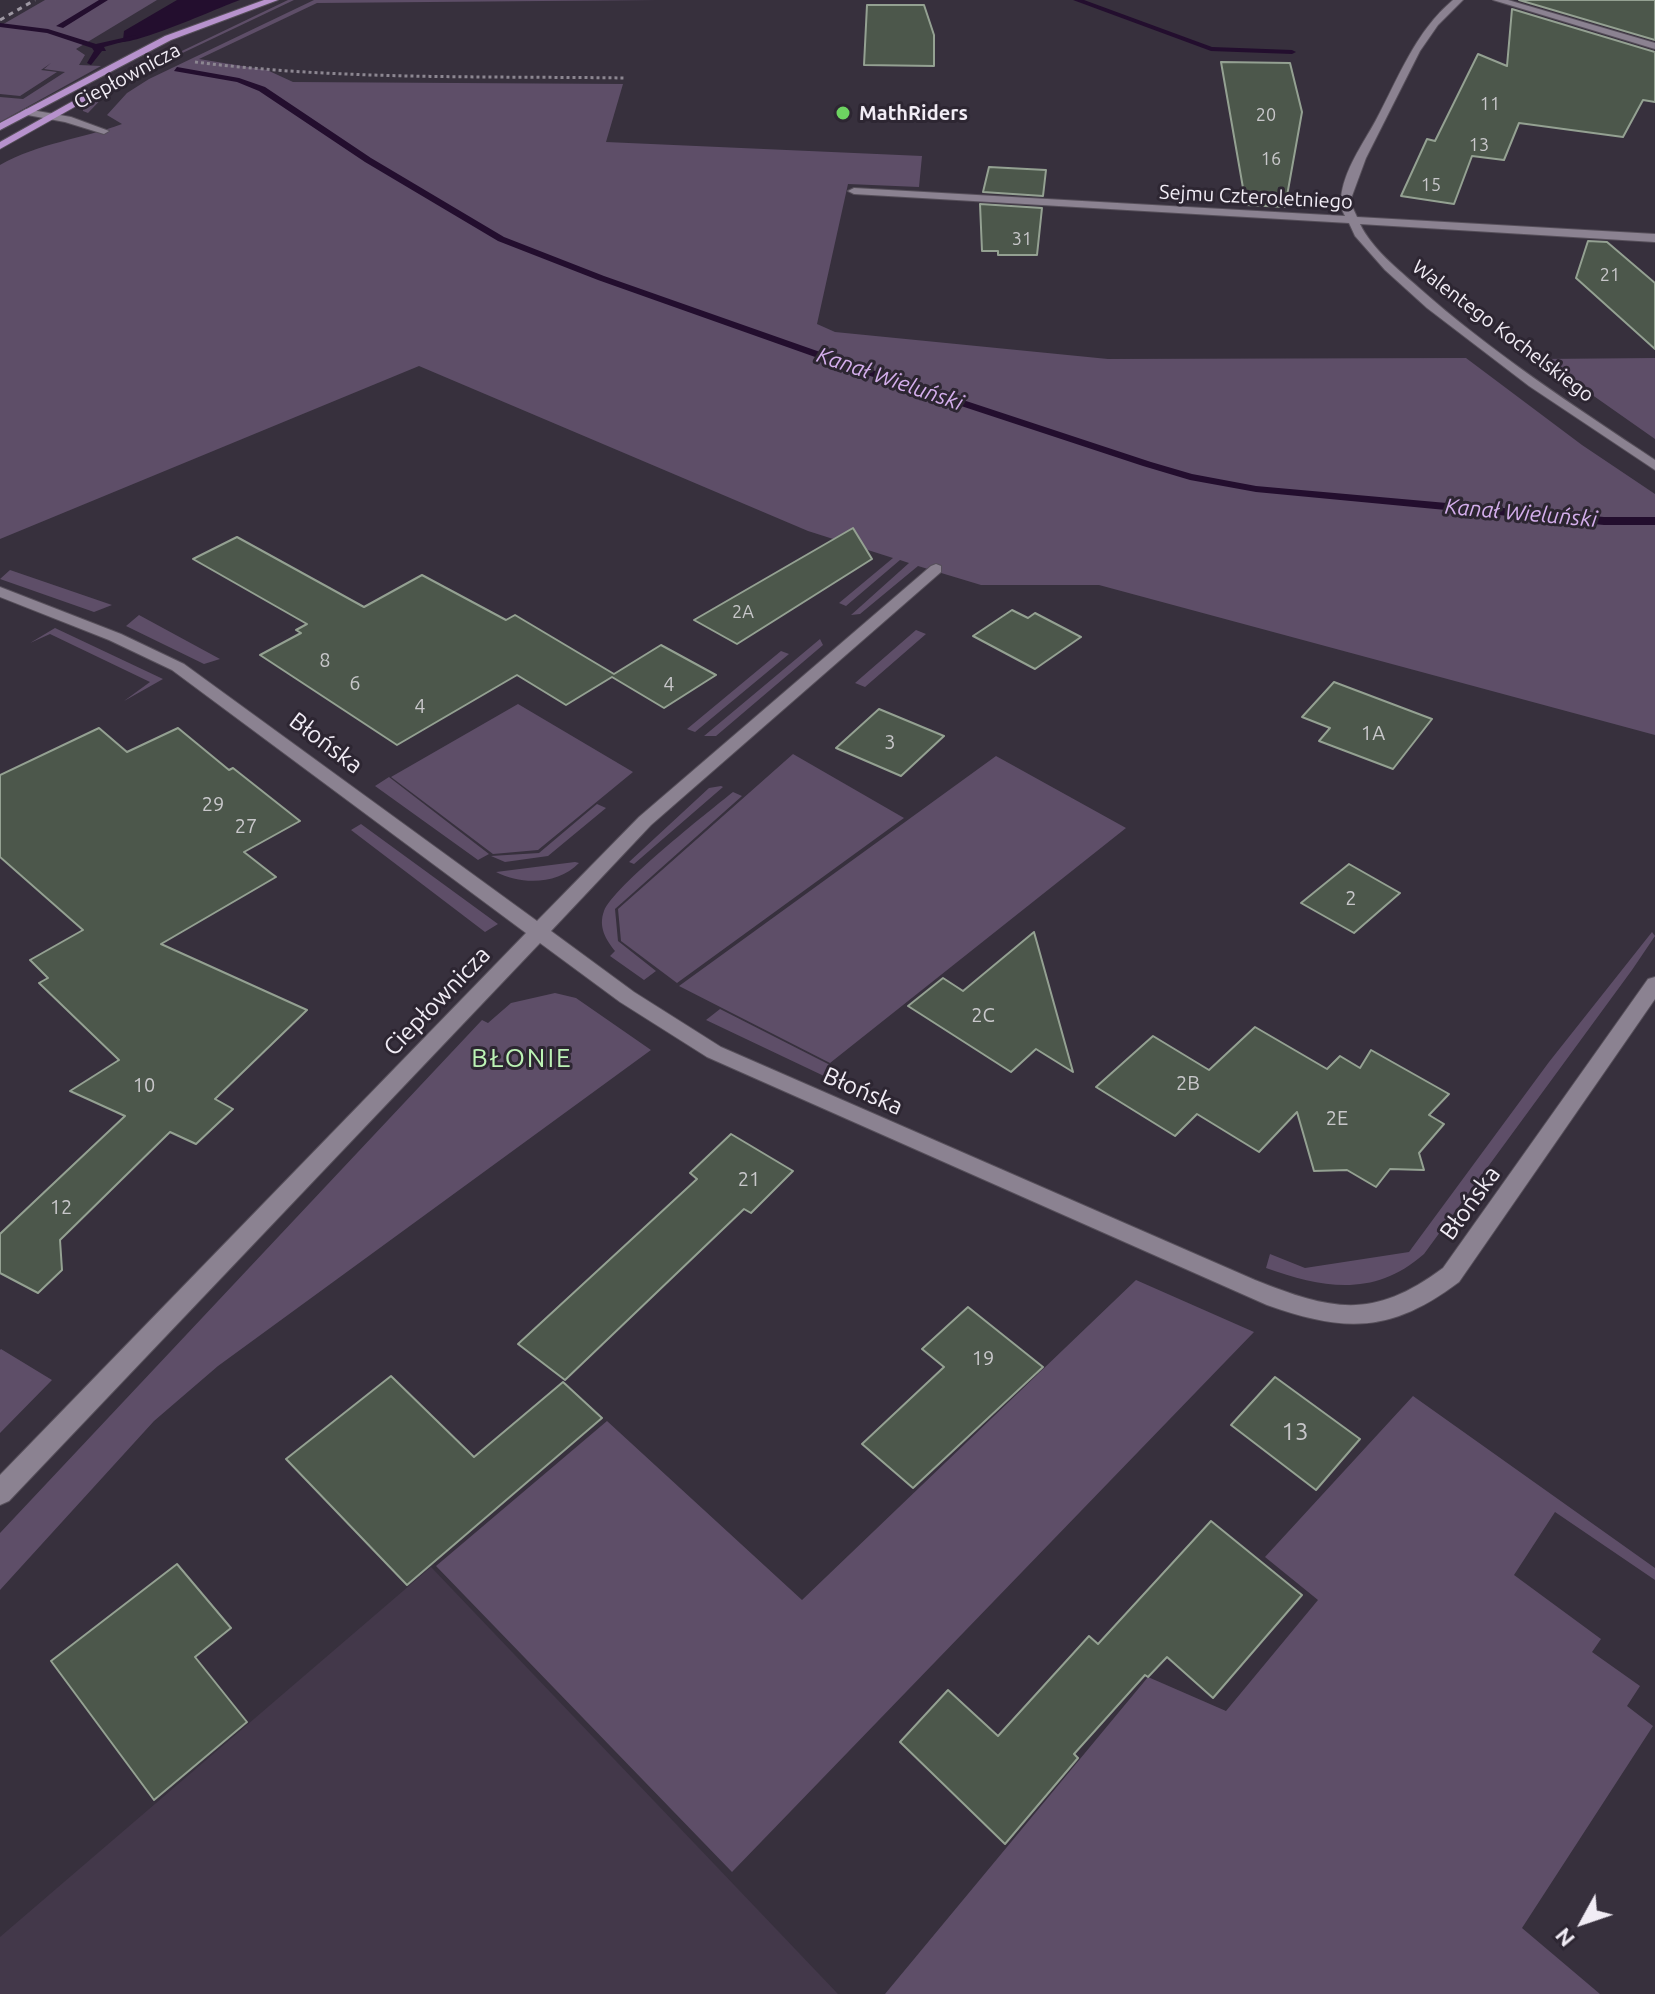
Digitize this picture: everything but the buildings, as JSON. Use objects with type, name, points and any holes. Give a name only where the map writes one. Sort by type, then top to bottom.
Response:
[{"type":"main road","name":"Ciepłownicza","points":[[0,127],[168,38],[273,0]]},
{"type":"main road","name":"Ciepłownicza","points":[[189,43],[255,7]]},
{"type":"main road","name":"Ciepłownicza","points":[[0,146],[148,63]]},
{"type":"street","points":[[1351,220],[1345,202],[1355,173],[1406,70],[1434,25],[1458,0]]},
{"type":"street","points":[[1498,0],[1655,46]]},
{"type":"street","points":[[26,112],[104,131]]},
{"type":"street","name":"Sejmu Czteroletniego","points":[[854,191],[1655,238]]},
{"type":"street","name":"Walentego Kochelskiego","points":[[1351,220],[1372,252],[1417,293],[1655,466]]},
{"type":"street","name":"Ciepłownicza","points":[[0,1493],[645,821],[936,569]]},
{"type":"street","name":"Błońska","points":[[0,592],[115,637],[178,667],[668,1024],[741,1065],[1283,1302],[1322,1314],[1353,1317],[1398,1309],[1428,1294],[1451,1275],[1655,984]]},
{"type":"path","points":[[193,62],[268,71],[625,78]]},
{"type":"shaded area","points":[[45,0],[157,0],[76,49],[85,55],[79,65],[101,66],[0,122],[0,97],[23,99],[65,72],[44,69],[51,63],[41,70],[57,72],[20,96],[0,94],[0,26]]},
{"type":"shaded area","points":[[177,0],[240,0],[139,39],[115,42],[123,40],[124,31]]},
{"type":"shaded area","points":[[288,0],[294,0],[132,77],[109,91],[88,113],[83,111],[83,104],[134,74]]},
{"type":"shaded area","points":[[314,0],[657,0],[317,3],[199,59],[267,70],[293,82],[623,84],[606,142],[922,156],[919,187],[848,184],[817,324],[835,332],[1108,359],[1466,358],[1582,445],[1655,494],[1655,735],[1099,585],[981,585],[918,566],[860,614],[851,615],[909,563],[900,560],[846,606],[839,603],[893,558],[808,531],[419,366],[0,539],[0,165],[45,146],[122,124],[107,115],[127,93],[149,79]]},
{"type":"shaded area","points":[[1655,358],[1655,439],[1541,359]]},
{"type":"shaded area","points":[[10,570],[112,605],[94,612],[0,579]]},
{"type":"shaded area","points":[[139,615],[220,659],[204,664],[126,626]]},
{"type":"shaded area","points":[[55,628],[163,679],[124,701],[150,682],[50,634],[30,643]]},
{"type":"shaded area","points":[[916,630],[926,634],[865,687],[855,683]]},
{"type":"shaded area","points":[[820,639],[823,645],[716,736],[704,736]]},
{"type":"shaded area","points":[[781,651],[789,654],[695,732],[687,729]]},
{"type":"shaded area","points":[[518,704],[633,772],[538,850],[493,854],[391,777]]},
{"type":"shaded area","points":[[793,754],[904,818],[677,983],[621,941],[618,909]]},
{"type":"shaded area","points":[[996,756],[1126,828],[830,1063],[679,986]]},
{"type":"shaded area","points":[[389,777],[489,854],[478,860],[375,786]]},
{"type":"shaded area","points":[[721,786],[634,864],[629,862],[709,788]]},
{"type":"shaded area","points":[[733,792],[742,796],[615,909],[618,941],[656,971],[644,980],[610,956],[615,951],[602,928],[604,911],[642,868]]},
{"type":"shaded area","points":[[597,804],[606,808],[548,856],[505,862],[491,856],[539,853]]},
{"type":"shaded area","points":[[361,824],[498,924],[485,932],[351,830]]},
{"type":"shaded area","points":[[579,863],[561,876],[539,881],[517,879],[496,872]]},
{"type":"shaded area","points":[[1652,932],[1655,936],[1632,970],[1424,1254],[1386,1278],[1348,1285],[1308,1280],[1266,1268],[1270,1254],[1305,1268],[1409,1252],[1549,1062]]},
{"type":"shaded area","points":[[555,993],[576,998],[651,1050],[218,1366],[154,1421],[0,1590],[0,1533],[482,1020],[488,1023],[511,1003]]},
{"type":"shaded area","points":[[720,1009],[834,1067],[824,1076],[706,1020]]},
{"type":"shaded area","points":[[1136,1280],[1254,1332],[732,1872],[436,1566],[607,1421],[802,1600]]},
{"type":"shaded area","points":[[0,1350],[52,1380],[0,1433]]},
{"type":"shaded area","points":[[1413,1396],[1655,1568],[1655,1580],[1555,1512],[1514,1575],[1601,1639],[1592,1652],[1640,1686],[1627,1706],[1653,1726],[1522,1928],[1600,1994],[885,1994],[1148,1677],[1226,1711],[1318,1600],[1265,1557]]},
{"type":"shaded area","points":[[431,1567],[838,1994],[0,1994],[0,1937]]},
{"type":"waterway","points":[[60,26],[104,0]]},
{"type":"waterway","points":[[1077,0],[1211,49],[1292,52]]},
{"type":"waterway","name":"Kanał Wieluński","points":[[0,25],[48,31],[96,47]]},
{"type":"waterway","points":[[96,47],[136,37]]},
{"type":"waterway","points":[[91,63],[98,51],[96,47]]},
{"type":"waterway","name":"Kanał Wieluński","points":[[96,47],[103,49]]},
{"type":"waterway","name":"Kanał Wieluński","points":[[177,69],[239,80],[262,89],[368,160],[501,239],[601,278],[853,367],[1147,464],[1190,477],[1256,489],[1604,521],[1655,521]]},
{"type":"railway","points":[[0,20],[35,0]]},
{"type":"place","name":"MathRiders","points":[[843,113]]},
{"type":"district","name":"BŁONIE","points":[[522,1058]]}]
